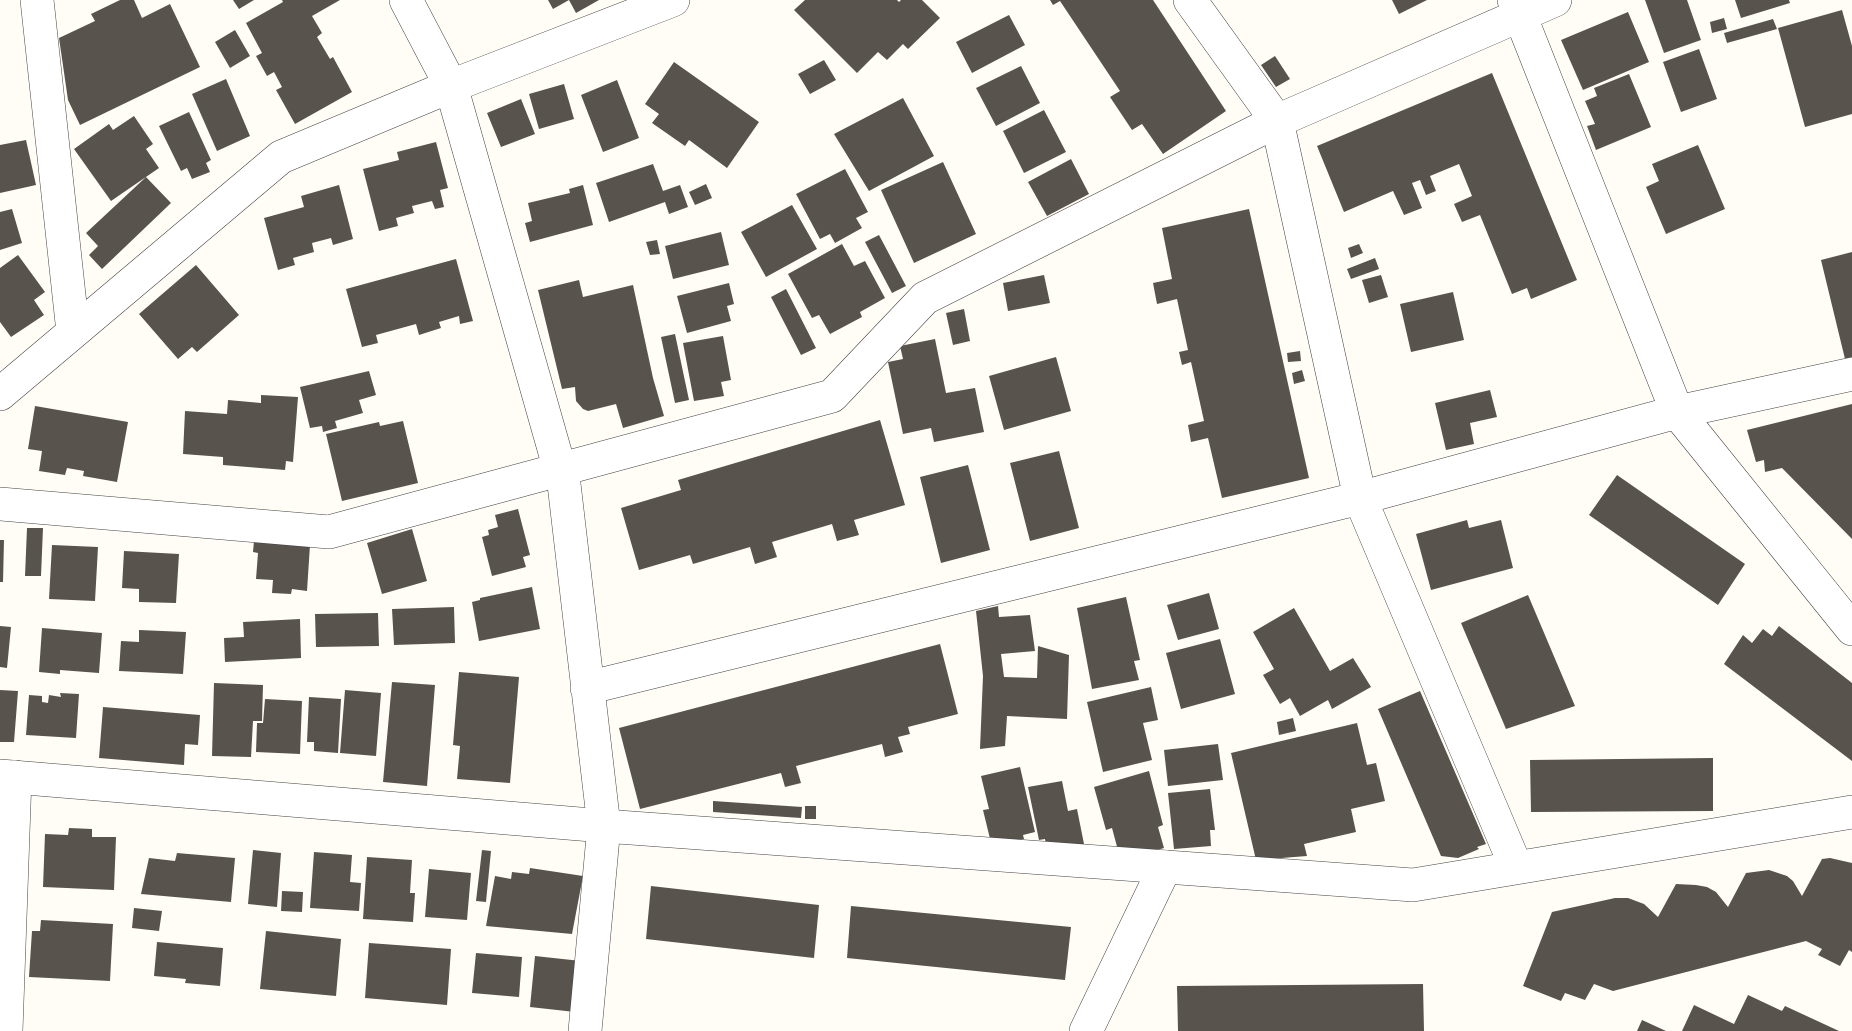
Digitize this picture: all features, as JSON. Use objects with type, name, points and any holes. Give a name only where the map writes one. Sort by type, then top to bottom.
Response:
[{"type":"street","points":[[37,0],[73,332]]},
{"type":"street","points":[[406,0],[452,86],[564,484],[604,826],[585,1031]]},
{"type":"street","points":[[0,394],[281,157],[452,86],[673,0]]},
{"type":"street","points":[[1190,0],[1277,121],[1360,498],[1516,867]]},
{"type":"street","points":[[0,504],[328,532],[832,396],[925,298],[1277,121],[1516,7],[1555,0]]},
{"type":"street","points":[[1516,7],[1677,412],[1852,629]]},
{"type":"street","points":[[587,688],[1360,498],[1677,412],[1852,374]]},
{"type":"street","points":[[6,1031],[8,776],[604,826],[1413,885],[1852,812]]},
{"type":"street","points":[[1086,1031],[1165,867]]},
{"type":"building","points":[[120,0],[134,0],[142,18],[170,4],[200,67],[80,125],[68,100],[59,38],[95,21],[91,14]]},
{"type":"building","points":[[233,0],[254,0],[239,9]]},
{"type":"building","points":[[282,0],[340,0],[312,16],[322,33],[317,37],[330,59],[333,57],[352,92],[295,124],[276,90],[282,87],[274,72],[267,76],[256,56],[262,53],[246,23],[283,2]]},
{"type":"building","points":[[548,0],[569,0],[553,9]]},
{"type":"building","points":[[569,0],[599,0],[576,13]]},
{"type":"building","points":[[805,0],[897,0],[899,2],[901,0],[922,0],[940,18],[908,49],[903,44],[887,60],[878,52],[857,73],[794,10]]},
{"type":"building","points":[[1050,0],[1153,0],[1226,111],[1163,154],[1142,124],[1132,130],[1110,97],[1120,91],[1060,1],[1053,5]]},
{"type":"building","points":[[1392,0],[1427,0],[1399,14]]},
{"type":"building","points":[[1645,0],[1687,0],[1701,40],[1664,53]]},
{"type":"building","points":[[1735,0],[1789,0],[1790,3],[1741,18]]},
{"type":"building","points":[[1842,10],[1852,46],[1852,114],[1805,127],[1778,28]]},
{"type":"building","points":[[1628,12],[1649,62],[1583,90],[1561,40]]},
{"type":"building","points":[[1009,15],[1025,45],[972,73],[956,42]]},
{"type":"building","points":[[1724,18],[1727,29],[1712,33],[1710,22]]},
{"type":"building","points":[[1773,19],[1777,29],[1727,43],[1724,33]]},
{"type":"building","points":[[235,30],[250,56],[230,68],[215,42]]},
{"type":"building","points":[[1699,49],[1717,99],[1681,112],[1663,62]]},
{"type":"building","points":[[1275,56],[1290,79],[1276,87],[1261,65]]},
{"type":"building","points":[[824,60],[836,80],[810,94],[798,74]]},
{"type":"building","points":[[674,62],[759,122],[727,168],[689,140],[685,146],[652,123],[659,114],[645,104]]},
{"type":"building","points":[[1021,66],[1040,103],[996,126],[976,88]]},
{"type":"building","points":[[1492,73],[1577,280],[1531,299],[1527,288],[1512,294],[1480,215],[1462,222],[1454,204],[1472,196],[1459,164],[1430,176],[1436,191],[1426,195],[1420,180],[1412,183],[1422,208],[1404,215],[1393,191],[1344,212],[1317,146]]},
{"type":"building","points":[[1629,74],[1651,127],[1596,150],[1587,126],[1595,124],[1585,101],[1597,96],[1594,88]]},
{"type":"building","points":[[226,79],[250,136],[217,151],[192,94]]},
{"type":"building","points":[[617,80],[639,138],[603,152],[581,95]]},
{"type":"building","points":[[564,84],[574,119],[539,129],[529,94]]},
{"type":"building","points":[[903,98],[934,156],[869,191],[834,134]]},
{"type":"building","points":[[521,99],[535,134],[501,147],[487,113]]},
{"type":"building","points":[[1044,110],[1066,152],[1024,173],[1003,131]]},
{"type":"building","points":[[189,112],[211,160],[206,163],[210,172],[192,179],[187,168],[181,171],[159,126]]},
{"type":"building","points":[[134,116],[153,144],[146,149],[159,168],[111,201],[74,149],[109,124],[113,130]]},
{"type":"building","points":[[26,140],[36,185],[0,193],[0,145]]},
{"type":"building","points":[[436,142],[448,188],[440,190],[444,207],[435,209],[432,201],[412,206],[414,213],[396,218],[398,226],[379,231],[363,169],[399,160],[397,152]]},
{"type":"building","points":[[1698,145],[1725,209],[1666,234],[1646,187],[1659,181],[1652,164]]},
{"type":"building","points":[[1071,159],[1089,194],[1047,216],[1028,182]]},
{"type":"building","points":[[943,162],[976,234],[914,263],[881,190]]},
{"type":"building","points":[[653,164],[663,191],[680,185],[688,207],[669,214],[665,202],[609,222],[596,183]]},
{"type":"building","points":[[845,169],[868,212],[856,218],[862,228],[835,243],[830,234],[820,239],[796,194]]},
{"type":"building","points":[[146,177],[171,203],[102,269],[89,255],[98,246],[86,233]]},
{"type":"building","points":[[706,184],[712,198],[695,205],[689,192]]},
{"type":"building","points":[[339,185],[353,239],[333,245],[331,238],[312,243],[314,252],[293,258],[295,265],[278,270],[264,218],[304,207],[301,196]]},
{"type":"building","points":[[583,185],[593,225],[530,242],[525,223],[532,221],[528,203],[570,193],[569,189]]},
{"type":"building","points":[[792,205],[817,249],[766,277],[741,232]]},
{"type":"building","points":[[12,209],[22,243],[0,250],[0,212]]},
{"type":"building","points":[[1249,209],[1309,478],[1222,498],[1208,438],[1191,442],[1188,425],[1204,421],[1191,362],[1182,365],[1179,352],[1188,350],[1177,299],[1157,304],[1153,283],[1172,279],[1162,228]]},
{"type":"building","points":[[721,232],[729,265],[673,279],[665,246]]},
{"type":"building","points":[[879,235],[906,286],[892,293],[865,242]]},
{"type":"building","points":[[657,240],[660,254],[650,255],[646,242]]},
{"type":"building","points":[[842,244],[854,266],[865,261],[885,298],[860,312],[862,317],[830,334],[819,315],[812,318],[788,274]]},
{"type":"building","points":[[1359,244],[1363,253],[1351,258],[1348,248]]},
{"type":"building","points":[[1852,252],[1852,357],[1845,359],[1821,260]]},
{"type":"building","points":[[18,255],[45,292],[34,300],[44,315],[11,337],[0,322],[0,268]]},
{"type":"building","points":[[1375,258],[1379,269],[1351,279],[1347,269]]},
{"type":"building","points":[[456,259],[473,321],[460,324],[459,316],[439,322],[441,328],[419,335],[416,324],[376,335],[378,343],[362,347],[346,289]]},
{"type":"building","points":[[196,265],[239,315],[197,352],[192,347],[178,359],[139,314]]},
{"type":"building","points":[[1044,275],[1050,303],[1008,311],[1003,283]]},
{"type":"building","points":[[1381,275],[1388,297],[1369,303],[1362,280]]},
{"type":"building","points":[[579,280],[583,297],[633,285],[653,378],[664,416],[623,428],[616,404],[588,411],[576,401],[575,387],[562,389],[538,290]]},
{"type":"building","points":[[729,283],[734,304],[727,306],[731,321],[687,333],[677,296]]},
{"type":"building","points":[[786,289],[816,348],[801,355],[771,297]]},
{"type":"building","points":[[1453,292],[1464,340],[1411,352],[1400,304]]},
{"type":"building","points":[[964,309],[970,341],[953,345],[946,313]]},
{"type":"building","points":[[675,334],[689,400],[675,403],[661,337]]},
{"type":"building","points":[[723,336],[731,380],[721,382],[724,396],[694,401],[683,343]]},
{"type":"building","points":[[935,339],[946,393],[975,388],[984,432],[934,442],[931,428],[903,434],[888,362],[903,359],[900,346]]},
{"type":"building","points":[[1300,351],[1301,361],[1288,362],[1287,353]]},
{"type":"building","points":[[1056,357],[1071,411],[1004,430],[989,376]]},
{"type":"building","points":[[1302,370],[1305,381],[1294,384],[1292,373]]},
{"type":"building","points":[[369,371],[376,395],[359,400],[363,413],[335,421],[337,428],[323,432],[322,426],[310,428],[300,387]]},
{"type":"building","points":[[1490,390],[1497,417],[1470,423],[1474,444],[1446,450],[1435,403]]},
{"type":"building","points":[[261,395],[298,397],[293,462],[286,461],[285,470],[223,465],[223,457],[183,454],[185,411],[227,414],[228,400],[261,403]]},
{"type":"building","points":[[1852,404],[1852,539],[1782,468],[1765,472],[1764,460],[1756,462],[1747,430]]},
{"type":"building","points":[[35,406],[128,422],[117,482],[83,476],[84,471],[67,468],[65,475],[39,471],[42,451],[28,449]]},
{"type":"building","points":[[880,420],[905,505],[854,520],[859,535],[837,541],[832,524],[772,542],[777,557],[755,564],[750,547],[693,564],[690,555],[639,570],[621,508],[681,490],[678,480]]},
{"type":"building","points":[[403,421],[418,483],[342,501],[326,434],[379,422],[380,426]]},
{"type":"building","points":[[1059,451],[1079,528],[1030,541],[1010,463]]},
{"type":"building","points":[[968,465],[990,550],[941,563],[920,477]]},
{"type":"building","points":[[1617,475],[1745,564],[1718,605],[1589,515]]},
{"type":"building","points":[[518,509],[530,555],[523,557],[526,567],[492,576],[482,537],[489,535],[488,530],[498,527],[495,515]]},
{"type":"building","points":[[1467,520],[1469,528],[1501,520],[1513,568],[1431,590],[1416,534]]},
{"type":"building","points":[[27,528],[43,528],[41,576],[25,576]]},
{"type":"building","points":[[412,529],[427,581],[382,594],[367,543]]},
{"type":"building","points":[[0,540],[4,540],[3,582],[0,582]]},
{"type":"building","points":[[254,541],[310,545],[307,591],[292,589],[291,594],[272,593],[273,580],[256,579],[258,553],[253,552]]},
{"type":"building","points":[[52,545],[98,547],[95,601],[49,599]]},
{"type":"building","points":[[124,551],[179,554],[176,603],[139,602],[139,589],[122,588]]},
{"type":"building","points":[[532,587],[540,629],[479,641],[472,602],[480,598]]},
{"type":"building","points":[[1209,593],[1219,629],[1178,640],[1167,605]]},
{"type":"building","points":[[1528,595],[1575,706],[1506,729],[1461,623]]},
{"type":"building","points":[[1126,597],[1140,660],[1134,661],[1139,680],[1092,689],[1077,608]]},
{"type":"building","points":[[998,606],[999,617],[1030,615],[1035,651],[1001,654],[1004,677],[1037,678],[1038,646],[1069,655],[1067,719],[1007,716],[1005,746],[980,749],[983,676],[976,611]]},
{"type":"building","points":[[454,607],[455,643],[394,645],[392,609]]},
{"type":"building","points":[[1294,608],[1330,671],[1353,658],[1371,687],[1332,709],[1328,700],[1300,716],[1290,698],[1280,704],[1263,675],[1274,669],[1253,632]]},
{"type":"building","points":[[378,613],[379,646],[316,647],[315,614]]},
{"type":"building","points":[[300,619],[301,658],[225,662],[224,638],[244,637],[243,622]]},
{"type":"building","points":[[0,626],[11,627],[7,668],[0,667]]},
{"type":"building","points":[[1779,626],[1852,683],[1852,761],[1724,664],[1743,635],[1752,643],[1763,629],[1772,636]]},
{"type":"building","points":[[42,628],[102,633],[99,673],[60,670],[60,674],[39,672]]},
{"type":"building","points":[[139,630],[186,632],[183,674],[119,671],[121,641],[139,642]]},
{"type":"building","points":[[1220,639],[1235,694],[1181,709],[1166,653]]},
{"type":"building","points":[[940,644],[958,714],[908,727],[910,734],[898,737],[903,752],[885,757],[882,744],[796,766],[801,783],[785,787],[781,773],[640,809],[619,728]]},
{"type":"building","points":[[459,672],[519,677],[510,783],[457,779],[460,746],[453,745]]},
{"type":"building","points":[[392,682],[435,685],[427,786],[383,782]]},
{"type":"building","points":[[214,683],[263,685],[262,721],[253,721],[251,757],[212,756]]},
{"type":"building","points":[[1151,687],[1158,720],[1143,723],[1152,760],[1103,772],[1087,702]]},
{"type":"building","points":[[0,690],[18,691],[14,742],[0,742]]},
{"type":"building","points":[[345,690],[381,693],[376,756],[340,753]]},
{"type":"building","points":[[1420,691],[1486,844],[1458,858],[1441,856],[1378,709]]},
{"type":"building","points":[[60,693],[79,694],[76,738],[26,735],[29,695],[42,696],[42,702],[48,703],[49,695],[61,697]]},
{"type":"building","points":[[309,697],[341,699],[338,753],[314,751],[314,742],[307,742]]},
{"type":"building","points":[[265,699],[302,701],[300,754],[256,752],[257,723],[263,723]]},
{"type":"building","points":[[103,707],[200,715],[198,745],[185,744],[184,765],[99,758]]},
{"type":"building","points":[[1293,718],[1296,731],[1279,735],[1277,722]]},
{"type":"building","points":[[1357,723],[1367,765],[1376,763],[1385,801],[1351,809],[1356,832],[1304,844],[1307,856],[1256,860],[1231,753]]},
{"type":"building","points":[[1218,744],[1223,780],[1168,786],[1164,750]]},
{"type":"building","points":[[1713,758],[1713,811],[1531,812],[1530,760]]},
{"type":"building","points":[[1020,767],[1035,832],[1023,835],[1024,839],[992,847],[983,810],[989,809],[981,776]]},
{"type":"building","points":[[1149,771],[1163,825],[1158,827],[1164,848],[1136,856],[1119,854],[1112,828],[1106,830],[1094,787]]},
{"type":"building","points":[[1062,781],[1068,811],[1077,809],[1084,844],[1047,852],[1045,839],[1039,840],[1028,787]]},
{"type":"building","points":[[1210,789],[1215,830],[1210,830],[1211,846],[1174,849],[1168,793]]},
{"type":"building","points":[[713,801],[802,807],[801,818],[713,812]]},
{"type":"building","points":[[805,806],[816,806],[816,819],[805,819]]},
{"type":"building","points":[[69,828],[92,829],[92,837],[116,837],[114,890],[43,887],[45,834],[68,835]]},
{"type":"building","points":[[253,850],[281,853],[277,907],[248,904]]},
{"type":"building","points":[[482,850],[491,851],[486,902],[476,901]]},
{"type":"building","points":[[314,852],[352,855],[350,882],[361,883],[359,911],[310,908]]},
{"type":"building","points":[[177,853],[235,858],[231,902],[141,894],[149,858],[175,861]]},
{"type":"building","points":[[367,857],[412,860],[410,893],[415,893],[413,922],[363,919]]},
{"type":"building","points":[[1830,858],[1852,863],[1852,952],[1849,950],[1840,966],[1818,955],[1822,949],[1806,941],[1613,991],[1594,984],[1585,1000],[1565,993],[1561,1001],[1523,986],[1552,912],[1615,898],[1628,898],[1644,904],[1658,917],[1676,884],[1707,887],[1716,892],[1728,907],[1746,873],[1769,870],[1787,876],[1802,896],[1822,859]]},
{"type":"building","points":[[530,868],[583,876],[572,934],[486,926],[495,876],[511,879],[512,872],[529,874]]},
{"type":"building","points":[[429,869],[471,873],[467,920],[425,917]]},
{"type":"building","points":[[651,886],[819,905],[814,958],[646,939]]},
{"type":"building","points":[[282,891],[303,892],[302,912],[281,911]]},
{"type":"building","points":[[851,906],[1071,927],[1065,980],[847,958]]},
{"type":"building","points":[[134,908],[162,911],[159,931],[132,928]]},
{"type":"building","points":[[41,920],[113,924],[110,981],[29,977],[32,931],[40,931]]},
{"type":"building","points":[[266,931],[341,939],[336,996],[260,989]]},
{"type":"building","points":[[157,942],[223,948],[220,986],[185,983],[186,979],[154,976]]},
{"type":"building","points":[[369,943],[451,949],[447,1005],[365,998]]},
{"type":"building","points":[[476,953],[522,957],[519,997],[472,993]]},
{"type":"building","points":[[535,956],[581,961],[575,1012],[530,1007]]},
{"type":"building","points":[[1423,984],[1424,1031],[1178,1031],[1177,986]]},
{"type":"building","points":[[1748,995],[1782,1011],[1785,1006],[1839,1031],[1682,1031],[1694,1005],[1734,1024]]},
{"type":"building","points":[[1642,1020],[1666,1031],[1637,1031]]}]
